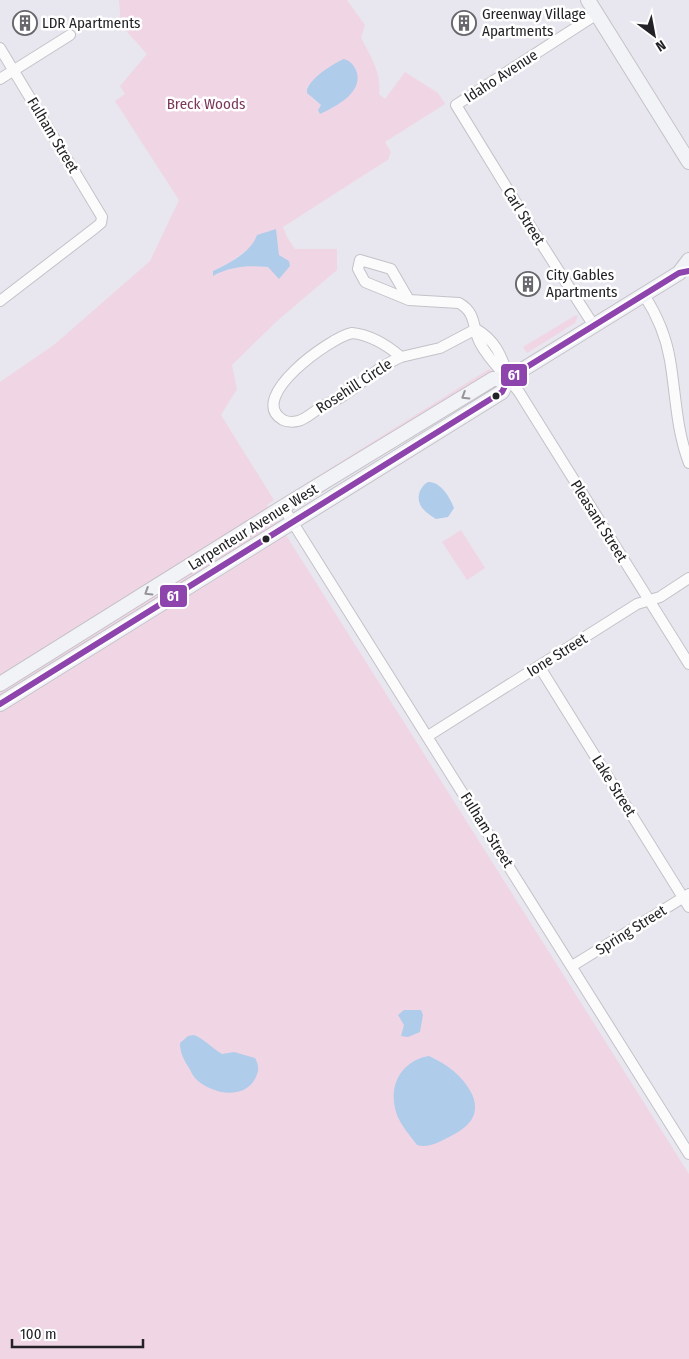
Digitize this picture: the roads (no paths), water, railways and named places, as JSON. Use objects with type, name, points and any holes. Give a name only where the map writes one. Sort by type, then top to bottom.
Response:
[{"type":"main road","points":[[588,0],[689,162]]},
{"type":"main road","name":"Larpenteur Avenue West","points":[[0,684],[283,507],[493,379],[509,378],[684,272],[689,260]]},
{"type":"main road","name":"Larpenteur Avenue West","points":[[0,704],[502,392],[509,378]]},
{"type":"street","name":"Idaho Avenue","points":[[456,105],[597,14]]},
{"type":"street","points":[[0,79],[70,35]]},
{"type":"street","name":"Fulham Street","points":[[0,48],[102,217],[100,223],[2,299]]},
{"type":"street","name":"Carl Street","points":[[456,105],[594,326]]},
{"type":"street","points":[[360,260],[391,269],[409,300],[366,282],[358,269],[360,260]]},
{"type":"street","points":[[644,295],[657,317],[666,344],[670,360],[678,428],[689,463]]},
{"type":"street","name":"Pleasant Street","points":[[409,300],[459,303],[466,306],[472,315],[479,341],[492,362],[509,378],[689,664]]},
{"type":"street","name":"Rosehill Circle","points":[[401,357],[388,345],[360,334],[346,334],[319,350],[292,373],[276,392],[275,409],[282,419],[300,421],[344,395],[386,364],[401,357],[440,348],[476,329]]},
{"type":"street","name":"Fulham Street","points":[[283,507],[689,1154]]},
{"type":"street","name":"Ione Street","points":[[428,736],[637,604],[660,597],[689,578]]},
{"type":"street","name":"Lake Street","points":[[539,666],[686,896],[689,907]]},
{"type":"street","name":"Spring Street","points":[[572,966],[686,896]]},
{"type":"water","points":[[344,59],[351,62],[356,70],[357,81],[355,87],[346,99],[320,114],[318,110],[321,105],[307,93],[308,88],[321,73]]},
{"type":"water","points":[[276,229],[279,255],[289,261],[290,266],[279,279],[268,267],[261,266],[233,268],[213,276],[213,271],[245,252],[257,235]]},
{"type":"water","points":[[428,482],[437,484],[450,499],[454,508],[448,517],[436,519],[422,508],[419,500],[420,491]]},
{"type":"water","points":[[404,1010],[421,1010],[423,1015],[420,1032],[408,1037],[401,1036],[404,1025],[398,1015]]},
{"type":"water","points":[[194,1035],[222,1054],[234,1052],[255,1058],[258,1070],[253,1082],[247,1088],[233,1093],[216,1091],[201,1083],[192,1074],[180,1047],[180,1043],[188,1036]]},
{"type":"water","points":[[429,1056],[448,1067],[464,1081],[472,1094],[475,1109],[470,1121],[460,1131],[436,1143],[421,1146],[417,1145],[398,1118],[395,1108],[394,1089],[400,1074],[406,1067],[420,1058]]},
{"type":"place","name":"LDR Apartments","points":[[25,23]]},
{"type":"place","name":"Greenway Village Apartments","points":[[464,23]]},
{"type":"place","name":"City Gables Apartments","points":[[528,284]]},
{"type":"park label","name":"Breck Woods","points":[[206,104]]}]
